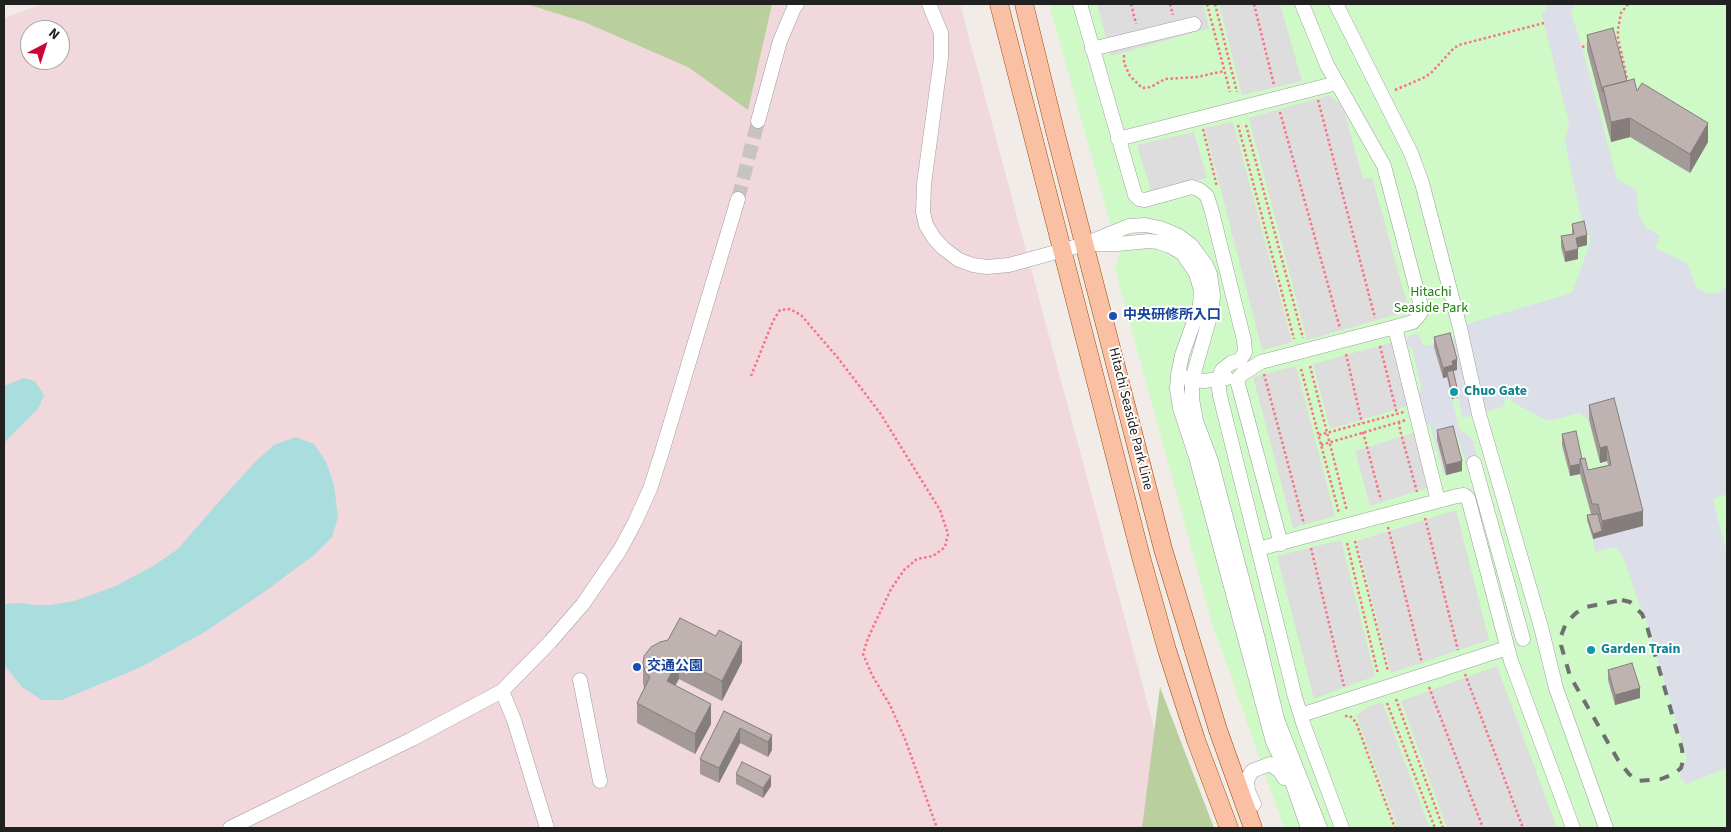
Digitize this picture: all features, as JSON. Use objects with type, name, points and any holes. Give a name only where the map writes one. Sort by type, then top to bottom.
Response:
[{"type":"main road","name":"Hitachi Seaside Park Line","points":[[999,4],[1138,548],[1167,650],[1196,740],[1229,828]]},
{"type":"main road","name":"Hitachi Seaside Park Line","points":[[1024,4],[1174,587],[1218,730],[1252,827]]},
{"type":"street","points":[[758,121],[780,41],[790,16],[798,4]]},
{"type":"street","points":[[929,4],[941,33],[941,58],[924,184],[923,212],[926,225],[934,238],[950,255],[973,265],[987,267],[1009,265],[1085,244],[1129,226],[1145,225],[1160,228],[1179,236],[1191,245],[1210,274],[1213,296],[1211,313],[1192,380],[1192,399],[1196,421],[1212,460],[1249,601],[1277,719],[1320,828]]},
{"type":"street","points":[[1080,4],[1135,195],[1139,199],[1145,200],[1192,188],[1200,190],[1206,196],[1212,212],[1244,340],[1245,352],[1237,384],[1281,544]]},
{"type":"street","points":[[1302,4],[1337,83],[1384,166],[1421,306],[1420,314],[1413,322],[1241,367],[1231,364],[1222,370],[1218,381],[1220,396],[1258,549],[1301,715],[1342,828]]},
{"type":"street","points":[[1336,4],[1411,153],[1422,183],[1460,328],[1479,414],[1541,627],[1556,688],[1606,828]]},
{"type":"street","points":[[1092,49],[1194,24]]},
{"type":"street","points":[[1118,139],[1337,83]]},
{"type":"street","points":[[230,828],[412,739],[502,691],[550,642],[583,604],[600,580],[635,522],[650,489],[662,456],[738,199]]},
{"type":"street","points":[[1085,244],[1118,244],[1149,240],[1158,242],[1170,246],[1182,254],[1196,273],[1199,284],[1200,304],[1182,355],[1178,375],[1177,389],[1180,408],[1196,457],[1273,742],[1291,779],[1308,828]]},
{"type":"street","points":[[1395,327],[1438,501]]},
{"type":"street","points":[[1178,375],[1192,380],[1218,381]]},
{"type":"street","points":[[1474,464],[1523,639]]},
{"type":"street","points":[[1258,549],[1457,496],[1464,495],[1468,498],[1507,648],[1573,828]]},
{"type":"street","points":[[1301,715],[1507,648]]},
{"type":"street","points":[[580,680],[600,781]]},
{"type":"street","points":[[502,691],[514,720],[547,828]]},
{"type":"street","points":[[1252,827],[1256,810],[1248,792],[1247,780],[1252,771],[1270,764],[1280,770],[1302,812]]},
{"type":"path","points":[[1131,4],[1140,37]]},
{"type":"path","points":[[1207,4],[1230,92]]},
{"type":"path","points":[[1214,4],[1237,92]]},
{"type":"path","points":[[1254,4],[1277,98],[1340,328]]},
{"type":"path","points":[[1628,4],[1621,13],[1618,29],[1629,85]]},
{"type":"path","points":[[1381,96],[1425,77],[1432,72],[1452,49],[1544,23]]},
{"type":"path","points":[[1122,42],[1124,63],[1130,76],[1142,88],[1151,88],[1165,78],[1197,77],[1224,71]]},
{"type":"path","points":[[1582,47],[1591,45]]},
{"type":"path","points":[[1315,89],[1374,318]]},
{"type":"path","points":[[1200,118],[1218,187]]},
{"type":"path","points":[[1238,125],[1294,340]]},
{"type":"path","points":[[1246,125],[1304,340]]},
{"type":"path","points":[[751,376],[773,321],[780,310],[790,308],[801,315],[880,413],[940,510],[948,534],[944,547],[933,556],[917,559],[904,570],[892,589],[868,638],[863,654],[872,675],[890,705],[905,739],[937,828]]},
{"type":"path","points":[[1380,346],[1397,414]]},
{"type":"path","points":[[1346,354],[1362,423]]},
{"type":"path","points":[[1261,362],[1348,700]]},
{"type":"path","points":[[1310,366],[1346,511]]},
{"type":"path","points":[[1301,369],[1339,513]]},
{"type":"path","points":[[1318,435],[1410,411]]},
{"type":"path","points":[[1321,444],[1412,418]]},
{"type":"path","points":[[1399,422],[1417,492]]},
{"type":"path","points":[[1363,432],[1381,500]]},
{"type":"path","points":[[1355,541],[1388,671]]},
{"type":"path","points":[[1347,543],[1378,674]]},
{"type":"path","points":[[1396,699],[1443,828]]},
{"type":"path","points":[[1387,703],[1435,828]]},
{"type":"path","points":[[1342,716],[1350,716],[1356,722],[1395,828]]},
{"type":"shaded area","points":[[43,4],[960,4],[1181,828],[4,828],[4,18]]},
{"type":"shaded area","points":[[1097,4],[1203,4],[1209,28],[1111,56]]},
{"type":"shaded area","points":[[1219,4],[1280,4],[1302,81],[1242,95]]},
{"type":"shaded area","points":[[1546,4],[1575,4],[1571,13],[1582,47],[1617,179],[1636,190],[1639,215],[1646,228],[1660,236],[1655,248],[1687,263],[1697,288],[1706,293],[1718,293],[1727,286],[1727,494],[1713,499],[1727,554],[1727,768],[1686,784],[1679,777],[1687,758],[1645,617],[1625,561],[1615,547],[1595,552],[1593,539],[1643,526],[1614,413],[1589,420],[1580,413],[1548,421],[1512,402],[1510,398],[1504,400],[1505,406],[1463,418],[1452,371],[1457,369],[1450,343],[1460,328],[1473,322],[1572,293],[1591,241],[1580,213],[1565,141],[1569,123],[1542,13],[1547,10]]},
{"type":"shaded area","points":[[1329,95],[1343,106],[1363,179],[1372,177],[1409,311],[1307,340],[1249,118]]},
{"type":"shaded area","points":[[1233,122],[1292,342],[1262,350],[1205,128]]},
{"type":"shaded area","points":[[1194,132],[1207,178],[1151,191],[1137,145]]},
{"type":"shaded area","points":[[1418,334],[1424,346],[1434,344],[1447,377],[1459,428],[1473,440],[1478,459],[1468,471],[1457,434],[1437,440],[1446,475],[1444,476],[1430,424],[1426,425],[1418,392],[1422,391],[1412,347],[1406,347],[1405,342],[1411,335]]},
{"type":"shaded area","points":[[1393,342],[1408,406],[1330,429],[1313,364]]},
{"type":"shaded area","points":[[1296,366],[1335,516],[1293,528],[1253,377]]},
{"type":"shaded area","points":[[1416,432],[1431,487],[1370,506],[1355,451]]},
{"type":"shaded area","points":[[1456,510],[1489,640],[1391,673],[1357,541]]},
{"type":"shaded area","points":[[1341,540],[1375,676],[1314,699],[1277,556]]},
{"type":"shaded area","points":[[1497,666],[1557,828],[1447,828],[1401,701]]},
{"type":"shaded area","points":[[1382,702],[1430,828],[1398,828],[1356,715],[1370,706]]},
{"type":"green space","points":[[527,4],[772,4],[748,110],[688,67],[584,22]]},
{"type":"green space","name":"Hitachi Seaside Park","points":[[1049,4],[1727,4],[1727,828],[1284,828],[1211,620],[1115,269],[1120,251],[1109,219]]},
{"type":"green space","points":[[1160,687],[1214,828],[1142,828]]},
{"type":"water","points":[[24,378],[35,381],[44,395],[38,409],[4,443],[4,386]]},
{"type":"water","points":[[296,437],[314,444],[326,462],[334,485],[338,517],[332,537],[314,555],[264,592],[203,633],[139,668],[62,700],[42,700],[22,687],[4,665],[4,604],[51,605],[74,601],[116,586],[155,565],[178,549],[255,462],[274,445]]},
{"type":"building","points":[[1613,28],[1627,81],[1603,87],[1603,92],[1587,35]]},
{"type":"building","points":[[1634,79],[1637,91],[1642,83],[1708,123],[1690,154],[1630,118],[1611,122],[1603,87]]},
{"type":"building","points":[[1584,221],[1587,235],[1576,238],[1578,249],[1565,252],[1561,236],[1574,234],[1572,224]]},
{"type":"building","points":[[1450,333],[1457,359],[1452,361],[1453,365],[1443,368],[1434,337]]},
{"type":"building","name":"Chuo Gate","points":[[1453,370],[1458,392],[1452,394],[1447,372]]},
{"type":"building","points":[[1614,398],[1643,511],[1602,521],[1598,504],[1592,504],[1580,459],[1585,458],[1588,470],[1611,465],[1607,446],[1600,448],[1589,405]]},
{"type":"building","points":[[1453,426],[1462,461],[1446,465],[1437,430]]},
{"type":"building","points":[[1576,431],[1582,459],[1580,459],[1580,464],[1570,466],[1562,434]]},
{"type":"building","points":[[1598,514],[1602,531],[1593,534],[1587,515]]},
{"type":"building","points":[[680,618],[716,636],[719,630],[742,642],[722,681],[679,659],[667,681],[711,704],[695,734],[637,703],[650,677],[645,671],[643,664],[644,656],[651,647],[668,640]]},
{"type":"building","points":[[1632,663],[1640,688],[1615,695],[1608,670]]},
{"type":"building","points":[[724,711],[772,735],[768,742],[740,728],[719,768],[700,759]]},
{"type":"building","points":[[742,762],[771,776],[763,788],[736,774]]},
{"type":"tunnel","points":[[738,199],[758,121]]},
{"type":"railway","points":[[1622,600],[1630,602],[1642,614],[1646,623],[1682,749],[1683,761],[1681,768],[1674,774],[1661,779],[1638,781],[1629,774],[1618,760],[1570,676],[1561,645],[1561,636],[1566,623],[1576,613],[1586,607],[1622,600]]},
{"type":"place","name":"中央研修所入口","points":[[1113,316]]},
{"type":"place","name":"Chuo Gate","points":[[1454,392]]},
{"type":"place","name":"Garden Train","points":[[1591,650]]},
{"type":"place","name":"交通公園","points":[[637,667]]}]
